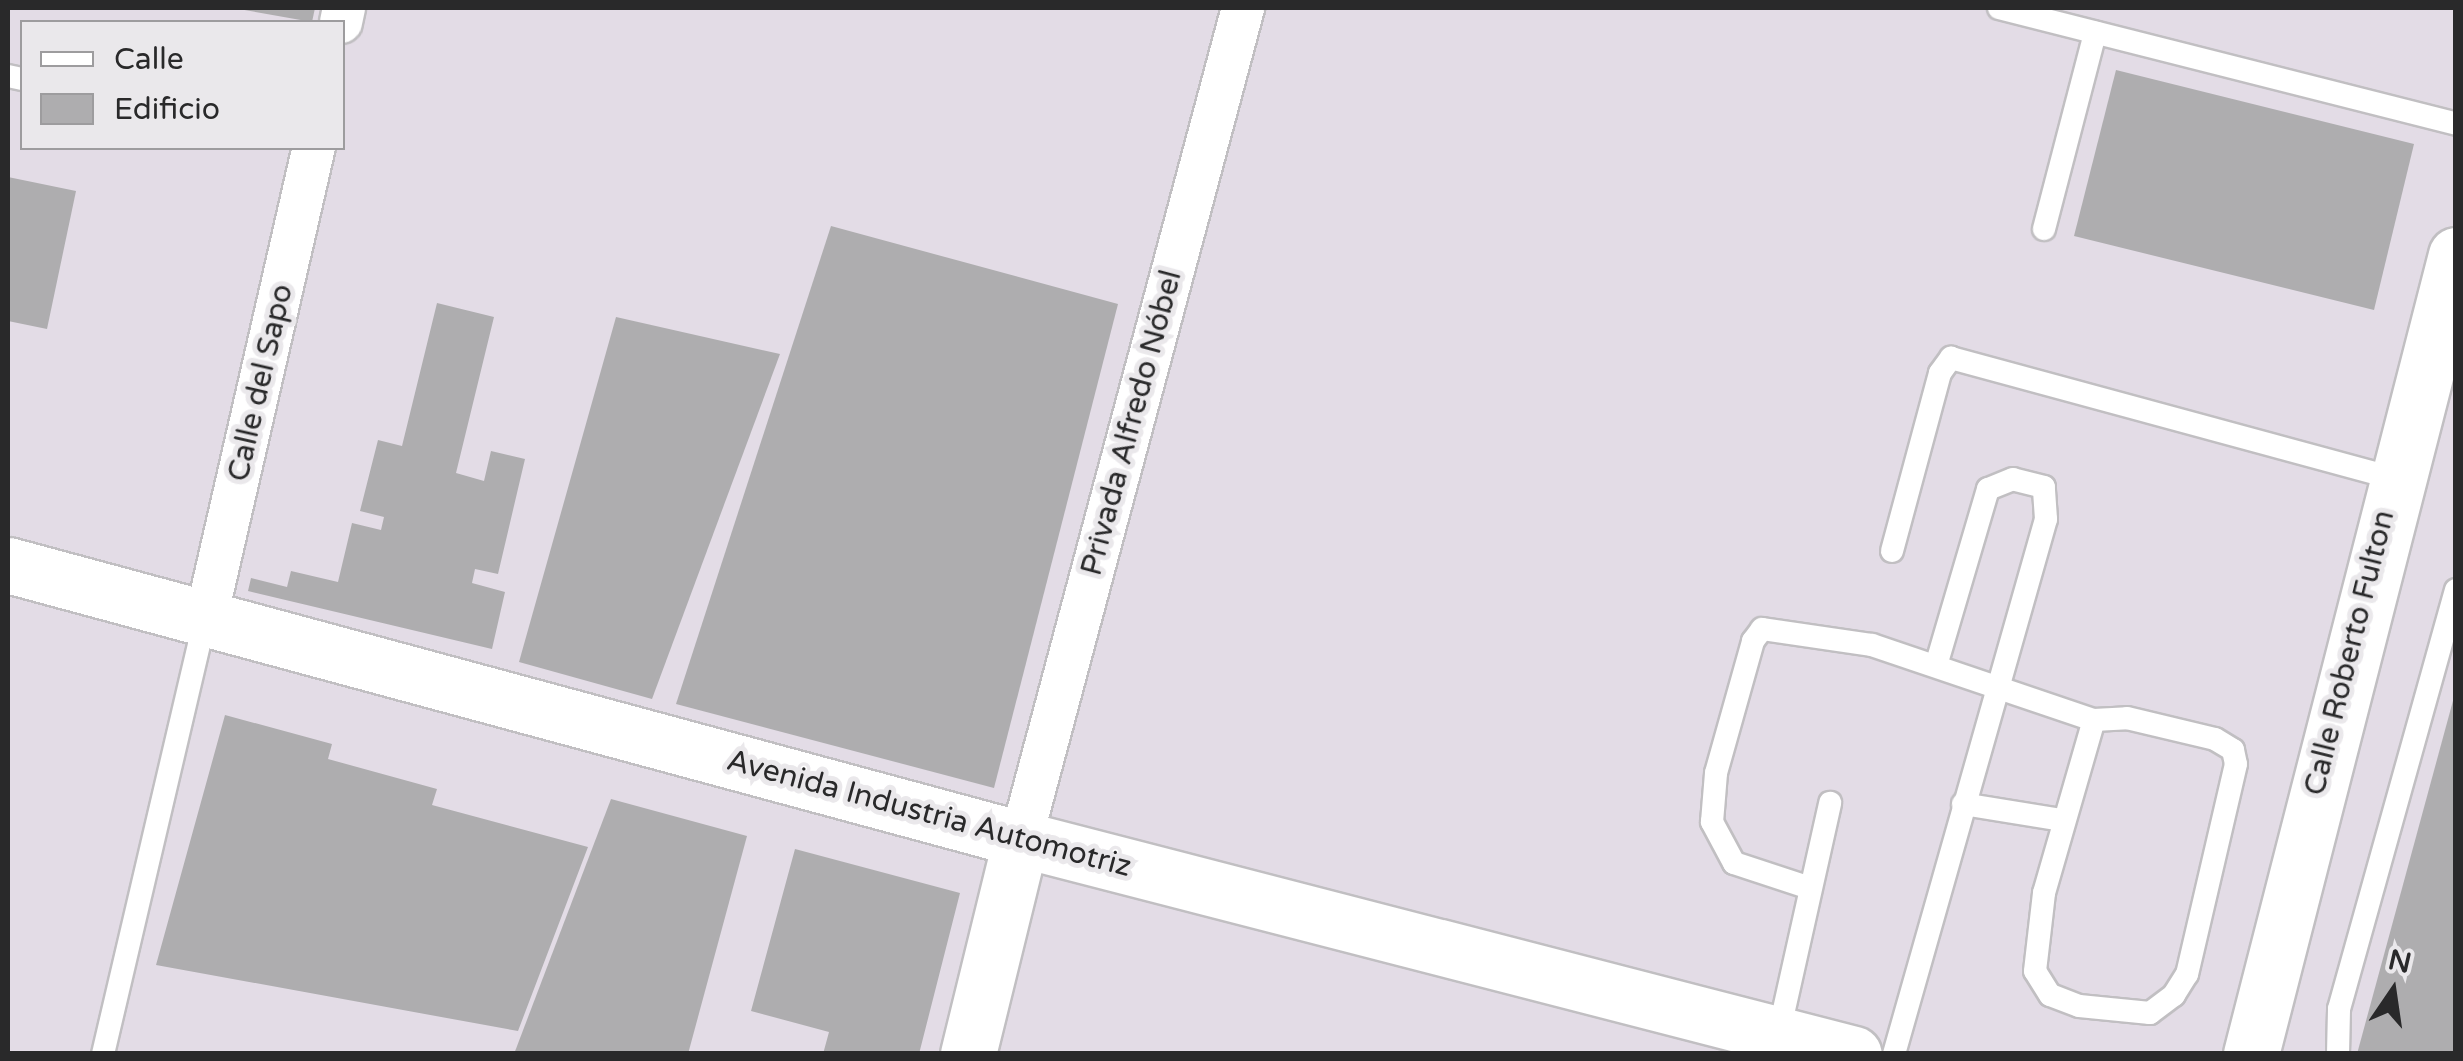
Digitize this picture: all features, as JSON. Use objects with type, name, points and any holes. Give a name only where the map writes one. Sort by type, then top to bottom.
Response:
[{"type":"main road","name":"Calle Roberto Fulton","points":[[2250,1054],[2394,478],[2456,255]]},
{"type":"main road","name":"Avenida Industria Automotriz","points":[[8,565],[1021,839],[1854,1054]]},
{"type":"main road","points":[[968,1054],[1021,839]]},
{"type":"street","name":"Privada Alfredo Nóbel","points":[[1021,839],[1243,8]]},
{"type":"street","name":"Calle del Sapo","points":[[206,618],[314,150]]},
{"type":"lane","points":[[1998,8],[2456,124]]},
{"type":"lane","points":[[2044,229],[2095,33]]},
{"type":"lane","points":[[1892,551],[1940,372],[1951,358],[2394,478]]},
{"type":"lane","points":[[1894,1054],[1995,686],[2046,519],[2048,494],[2031,482],[1999,480],[1988,488],[1936,666]]},
{"type":"lane","points":[[2338,1054],[2339,1009],[2456,590]]},
{"type":"lane","points":[[104,1054],[206,618]]},
{"type":"lane","points":[[1810,888],[1734,863],[1712,822],[1716,773],[1753,641],[1775,627],[1860,642],[2094,720],[2127,718],[2214,739],[2232,750],[2236,764],[2188,974],[2174,996],[2150,1013],[2079,1006],[2050,995],[2035,972],[2034,949],[2062,820],[2094,720]]},
{"type":"lane","points":[[1778,1032],[1830,804]]},
{"type":"lane","points":[[1963,804],[2062,820]]},
{"type":"shaded area","points":[[8,8],[2455,8],[2455,1053],[8,1053]]},
{"type":"building","points":[[233,8],[315,8],[312,20]]},
{"type":"building","points":[[2116,70],[2414,144],[2374,310],[2074,236]]},
{"type":"building","points":[[8,177],[76,191],[47,329],[8,321]]},
{"type":"building","points":[[831,226],[1118,304],[994,788],[676,704]]},
{"type":"building","points":[[437,303],[494,317],[456,473],[484,481],[491,451],[525,459],[498,574],[475,569],[472,583],[505,592],[492,649],[248,591],[251,578],[287,587],[291,571],[338,582],[352,523],[381,530],[384,517],[360,511],[378,440],[402,446]]},
{"type":"building","points":[[616,317],[780,354],[652,699],[519,662]]},
{"type":"building","points":[[2454,697],[2456,1054],[2357,1054]]},
{"type":"building","points":[[225,715],[332,744],[328,759],[437,789],[432,805],[588,847],[518,1031],[156,965]]},
{"type":"building","points":[[611,799],[747,836],[688,1054],[514,1054]]},
{"type":"building","points":[[795,849],[960,893],[919,1054],[823,1054],[829,1032],[751,1011]]}]
